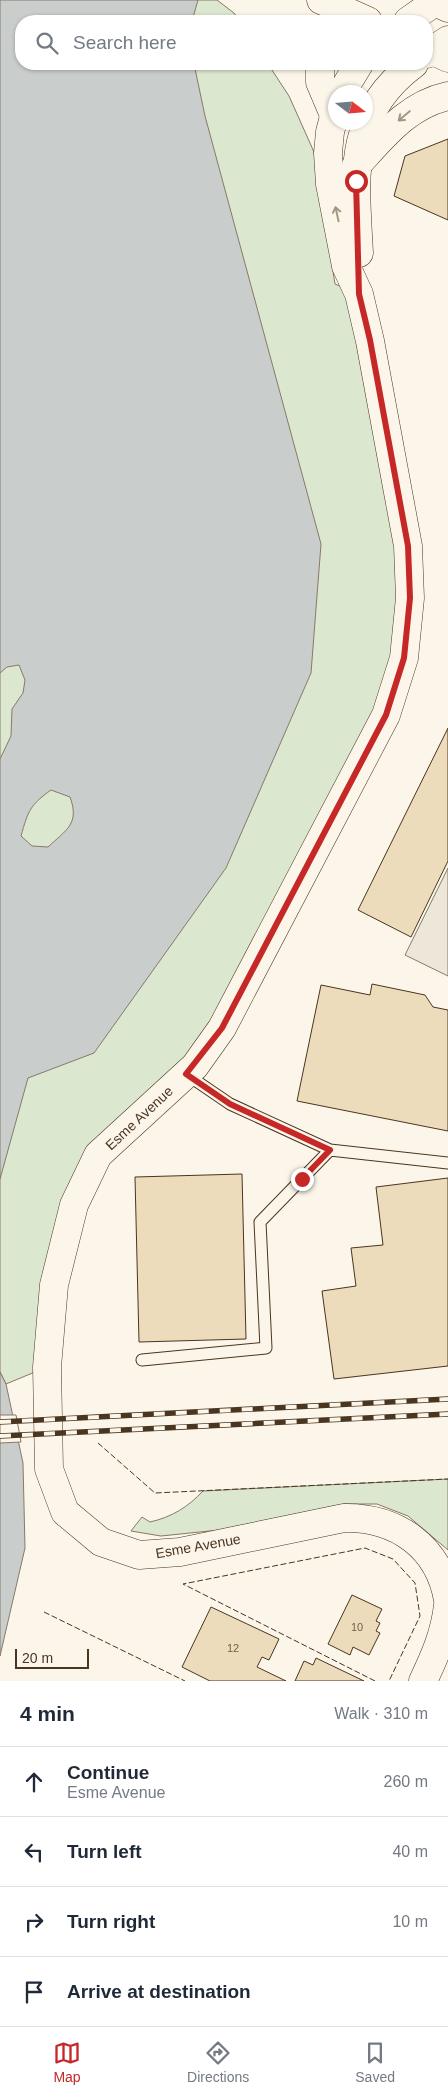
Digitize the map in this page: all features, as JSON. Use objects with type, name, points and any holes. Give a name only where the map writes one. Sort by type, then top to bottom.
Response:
[{"type":"street","points":[[308,0],[315,15]]},
{"type":"street","points":[[321,0],[355,15]]},
{"type":"street","points":[[418,15],[438,3]]},
{"type":"street","points":[[320,70],[320,82],[328,93]]},
{"type":"street","name":"Esme Avenue","points":[[348,85],[356,70]]},
{"type":"street","name":"Esme Avenue","points":[[359,294],[356,166],[360,140],[375,104],[386,88],[410,70]]},
{"type":"street","points":[[356,166],[399,121],[414,109],[448,96]]},
{"type":"street","name":"Esme Avenue","points":[[332,130],[328,153],[330,184],[346,266],[359,294],[370,340],[408,546],[410,598],[404,658],[386,715],[222,1028],[186,1074],[98,1156],[74,1205],[54,1285],[47,1367],[49,1469],[65,1512],[101,1542],[139,1555],[180,1552],[344,1518],[363,1518],[392,1526],[430,1554],[447,1595]]},
{"type":"street","points":[[423,1681],[441,1642],[446,1625],[447,1595]]},
{"type":"lane","points":[[186,1074],[230,1104],[330,1150],[448,1163]]},
{"type":"lane","points":[[142,1360],[266,1348],[260,1222],[330,1150]]},
{"type":"green space","points":[[0,0],[217,0],[236,15],[15,15],[15,70],[272,70],[289,96],[314,152],[335,284],[359,294],[408,546],[404,658],[222,1028],[98,1156],[47,1367],[6,1384],[0,1372]]},
{"type":"green space","points":[[448,1479],[448,1550],[408,1516],[377,1504],[344,1504],[219,1530],[161,1536],[131,1531],[142,1517],[150,1522],[165,1517],[185,1507],[203,1491]]},
{"type":"shaded area","points":[[0,0],[198,0],[194,15],[15,15],[15,70],[195,70],[205,116],[321,544],[311,673],[226,868],[94,1053],[28,1078],[0,1179],[0,759],[11,736],[12,709],[23,693],[25,680],[19,665],[7,667],[0,673]],"holes":[[[51,790],[70,797],[73,806],[70,826],[48,847],[32,846],[21,836],[31,809]]]},
{"type":"shaded area","points":[[448,868],[448,976],[405,955]]},
{"type":"shaded area","points":[[0,1372],[6,1384],[23,1463],[25,1548],[0,1656]]},
{"type":"pier","points":[[0,1415],[16,1415],[21,1442],[0,1443]]},
{"type":"building","points":[[448,139],[448,220],[394,196],[405,156]]},
{"type":"building","points":[[448,728],[448,861],[411,937],[358,910]]},
{"type":"building","points":[[372,984],[425,995],[433,1007],[448,1010],[448,1131],[297,1101],[321,985],[370,995]]},
{"type":"building","points":[[242,1174],[246,1339],[139,1342],[135,1177]]},
{"type":"building","points":[[448,1178],[448,1366],[334,1379],[322,1291],[356,1286],[351,1248],[383,1245],[376,1187]]},
{"type":"building","points":[[352,1595],[382,1609],[376,1621],[380,1623],[376,1631],[380,1633],[369,1655],[353,1647],[350,1655],[328,1644]]},
{"type":"building","points":[[211,1607],[279,1639],[269,1660],[262,1657],[257,1667],[286,1681],[210,1681],[182,1667]]},
{"type":"building","points":[[316,1658],[364,1681],[295,1681],[304,1661],[313,1665]]},
{"type":"railway","points":[[0,1422],[448,1399]]},
{"type":"railway","points":[[0,1436],[448,1414]]},
{"type":"fence","points":[[98,1443],[155,1493],[448,1479]]},
{"type":"fence","points":[[375,1681],[183,1584],[365,1548],[393,1559],[415,1583],[420,1616],[389,1681]]},
{"type":"fence","points":[[44,1612],[185,1681]]},
{"type":"route","points":[[302,1179],[330,1150],[230,1104],[186,1074],[195,1066],[222,1028],[386,715],[404,658],[410,598],[408,546],[370,340],[359,294],[356,181]]}]
